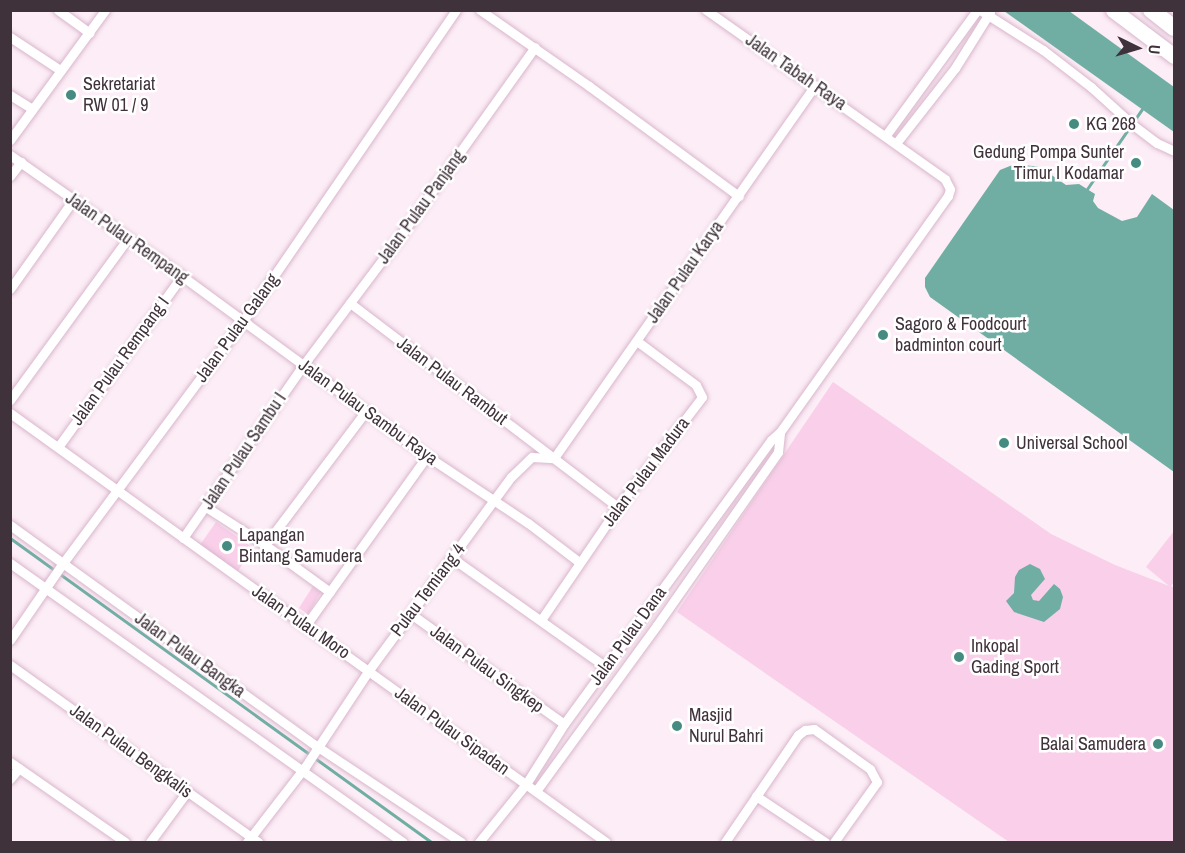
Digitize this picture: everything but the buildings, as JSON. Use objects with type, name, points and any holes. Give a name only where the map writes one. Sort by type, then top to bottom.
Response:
[{"type":"highway","points":[[1113,10],[1174,56]]},
{"type":"highway","points":[[1151,10],[1174,28]]},
{"type":"street","points":[[58,10],[90,33]]},
{"type":"street","points":[[10,140],[105,10]]},
{"type":"street","name":"Jalan Pulau Galang","points":[[10,640],[47,585],[243,321],[456,10]]},
{"type":"street","points":[[480,10],[739,196]]},
{"type":"street","name":"Jalan Tabah Raya","points":[[706,10],[898,140]]},
{"type":"street","points":[[887,133],[984,12]]},
{"type":"street","points":[[984,12],[1043,50],[1157,143],[1174,151]]},
{"type":"street","points":[[898,140],[955,68],[984,12]]},
{"type":"street","points":[[10,37],[60,70]]},
{"type":"street","name":"Jalan Pulau Panjang","points":[[304,364],[534,47]]},
{"type":"street","name":"Jalan Pulau Karya","points":[[554,458],[815,85]]},
{"type":"street","points":[[10,95],[32,109]]},
{"type":"street","name":"Jalan Pulau Dana","points":[[479,843],[526,784],[564,724],[771,440],[780,432],[948,196],[950,189],[945,179],[898,140]]},
{"type":"street","name":"Jalan Pulau Rempang","points":[[10,155],[243,321]]},
{"type":"street","points":[[10,176],[21,162]]},
{"type":"street","points":[[10,289],[73,200]]},
{"type":"street","points":[[10,400],[128,238]]},
{"type":"street","name":"Jalan Pulau Rempang I","points":[[58,447],[182,276]]},
{"type":"street","name":"Jalan Pulau Rambut","points":[[350,303],[618,507]]},
{"type":"street","name":"Jalan Pulau Sambu Raya","points":[[243,321],[427,456],[579,562]]},
{"type":"street","name":"Jalan Pulau Madura","points":[[541,620],[618,507],[702,397],[696,385],[637,341]]},
{"type":"street","name":"Jalan Pulau Sambu I","points":[[183,538],[304,364]]},
{"type":"street","points":[[265,545],[366,411]]},
{"type":"street","name":"Jalan Pulau Moro","points":[[10,413],[369,670]]},
{"type":"street","name":"Jalan Pulau Dana","points":[[536,791],[657,625],[778,452],[780,432]]},
{"type":"street","points":[[306,625],[427,456]]},
{"type":"street","name":"Pulau Temiang 4","points":[[252,841],[369,670],[493,501],[524,462],[532,457],[554,458]]},
{"type":"street","points":[[206,507],[265,545],[330,592]]},
{"type":"street","name":"Jalan Pulau Bangka","points":[[10,525],[61,566],[317,749],[461,843]]},
{"type":"street","points":[[452,558],[606,667]]},
{"type":"street","name":"Jalan Pulau Bangka","points":[[10,563],[47,585],[403,843]]},
{"type":"street","name":"Jalan Pulau Singkep","points":[[411,614],[564,724]]},
{"type":"street","name":"Jalan Pulau Bengkalis","points":[[10,665],[252,841]]},
{"type":"street","name":"Jalan Pulau Sipadan","points":[[369,670],[450,732],[606,843]]},
{"type":"street","points":[[725,843],[798,735],[805,730],[814,729],[870,769],[877,782],[834,843]]},
{"type":"street","points":[[10,779],[15,765],[126,843]]},
{"type":"street","points":[[150,843],[186,793]]},
{"type":"street","points":[[756,796],[825,843]]},
{"type":"shaded area","points":[[1004,11],[1069,11],[1174,87],[1174,132]]},
{"type":"shaded area","points":[[1015,164],[1040,167],[1066,185],[1079,184],[1095,194],[1093,201],[1098,208],[1122,221],[1137,217],[1152,194],[1174,210],[1174,472],[930,297],[925,287],[925,278],[1000,170]]},
{"type":"shaded area","name":"Inkopal Gading Sport","points":[[833,382],[1051,534],[1115,565],[1169,586],[1146,567],[1174,531],[1174,582],[1171,586],[1174,588],[1174,842],[1009,842],[677,612]]},
{"type":"shaded area","name":"Lapangan Bintang Samudera","points":[[216,522],[253,548],[238,571],[200,545]]},
{"type":"shaded area","points":[[1030,564],[1040,569],[1045,579],[1031,595],[1033,600],[1039,601],[1054,584],[1060,589],[1063,597],[1060,609],[1044,622],[1014,612],[1006,601],[1014,593],[1015,577],[1019,570]]},
{"type":"shaded area","points":[[313,586],[321,592],[308,614],[299,608]]},
{"type":"waterway","points":[[1087,189],[1142,109]]},
{"type":"waterway","points":[[10,538],[431,842]]},
{"type":"place","name":"Sekretariat RW 01 / 9","points":[[71,95]]},
{"type":"place","name":"KG 268","points":[[1074,124]]},
{"type":"place","name":"Gedung Pompa Sunter Timur I Kodamar","points":[[1136,163]]},
{"type":"place","name":"Sagoro & Foodcourt badminton court","points":[[883,335]]},
{"type":"place","name":"Universal School","points":[[1004,443]]},
{"type":"place","name":"Lapangan Bintang Samudera","points":[[227,546]]},
{"type":"place","name":"Inkopal Gading Sport","points":[[959,657]]},
{"type":"place","name":"Masjid Nurul Bahri","points":[[677,726]]},
{"type":"place","name":"Balai Samudera","points":[[1158,744]]}]
